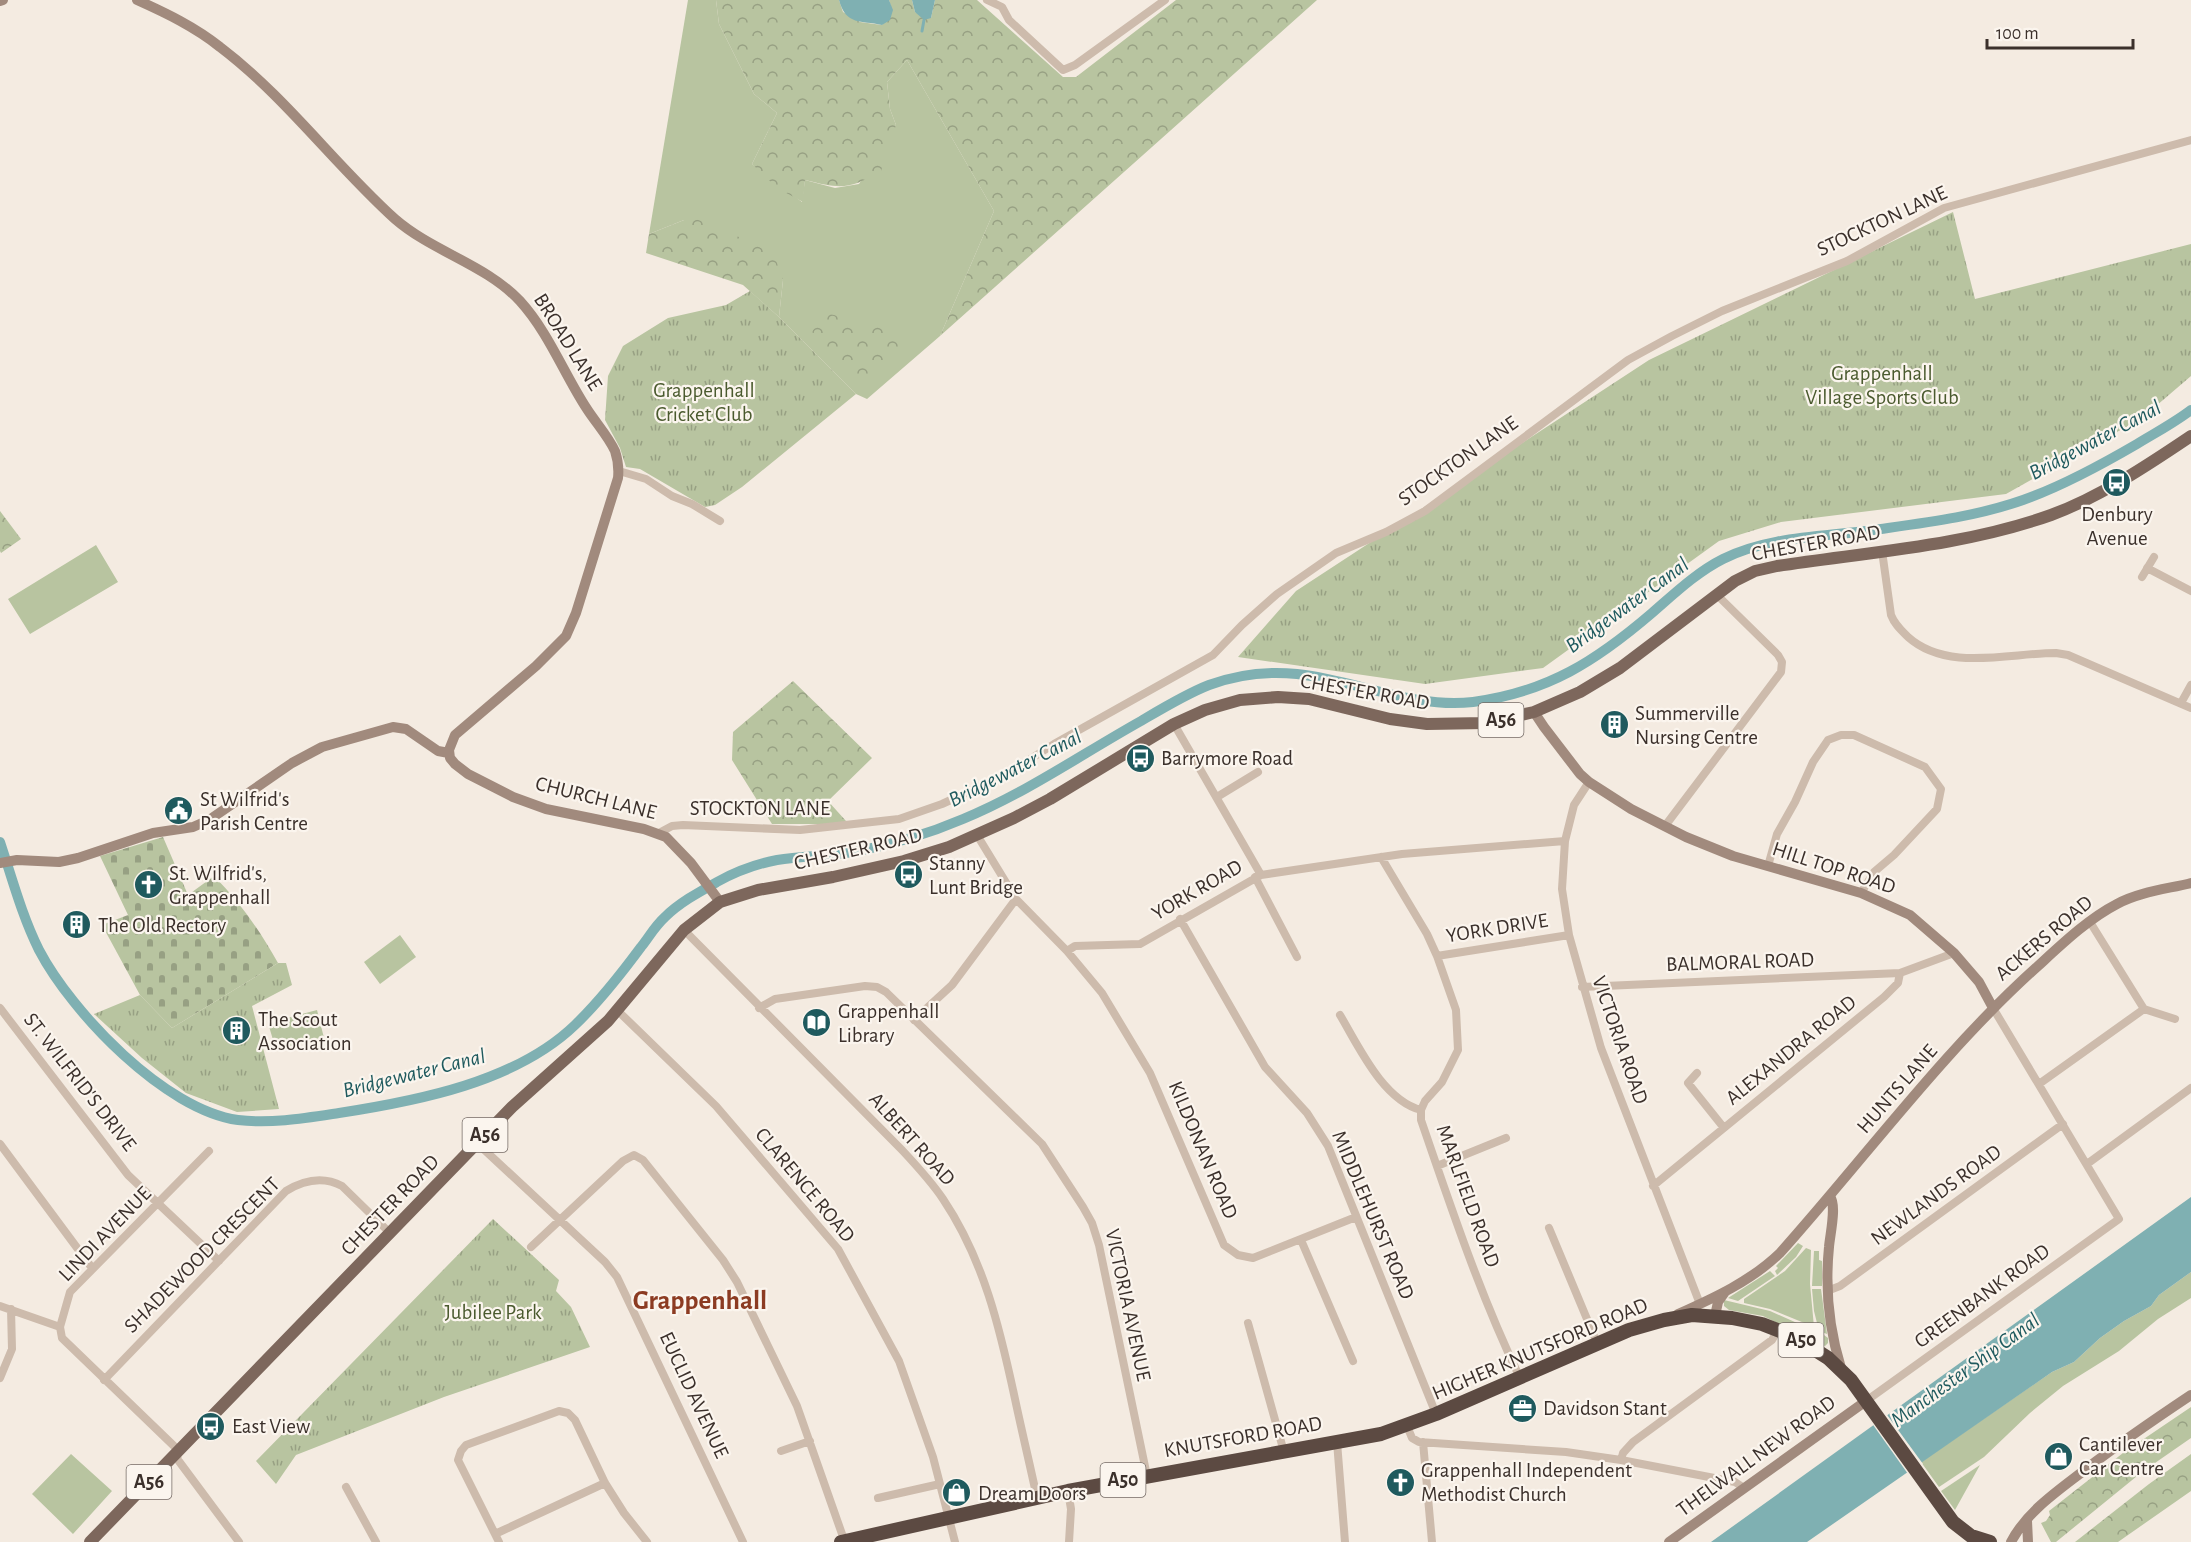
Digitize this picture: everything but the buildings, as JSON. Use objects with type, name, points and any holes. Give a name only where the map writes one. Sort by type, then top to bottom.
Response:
[{"type":"highway","name":"HIGHER KNUTSFORD ROAD","points":[[1407,1426],[1598,1343],[1664,1320],[1692,1315],[1749,1321],[1778,1330],[1806,1343],[1841,1368],[1957,1526],[1971,1536],[1990,1542]]},
{"type":"highway","name":"KNUTSFORD ROAD","points":[[844,1542],[1068,1491],[1381,1434],[1407,1426]]},
{"type":"main road","name":"CHESTER ROAD","points":[[90,1542],[477,1143],[539,1082],[618,1011],[684,930],[717,897],[833,877],[904,861],[949,847],[1050,799],[1174,724],[1206,710],[1240,700],[1278,697],[1309,699],[1427,724],[1485,723],[1534,712],[1580,692],[1620,668],[1716,594],[1755,571],[1980,536],[2054,514],[2094,495],[2191,436]]},
{"type":"street","name":"BROAD LANE","points":[[137,0],[182,22],[220,46],[267,87],[396,219],[421,239],[485,273],[512,293],[537,324],[587,409],[611,444],[619,471]]},
{"type":"street","points":[[987,0],[1002,7],[1009,20],[1063,70],[1076,65],[1165,0]]},
{"type":"street","name":"STOCKTON LANE","points":[[659,833],[667,827],[682,825],[800,830],[847,826],[899,819],[942,804],[1007,774],[1054,744],[1213,655],[1277,594],[1336,553],[1386,532],[1425,511],[1628,360],[1672,336],[1722,311],[1847,261],[1944,208],[2191,140]]},
{"type":"street","points":[[449,753],[450,743],[455,735],[536,666],[566,636],[576,613],[619,471],[646,479],[672,496],[692,504],[720,521]]},
{"type":"street","points":[[1882,550],[1891,615],[1895,625],[1926,649],[1947,656],[1967,657],[2056,653],[2068,655],[2191,708]]},
{"type":"street","points":[[2142,577],[2154,557]]},
{"type":"street","points":[[2148,568],[2191,591]]},
{"type":"street","points":[[1665,826],[1781,672],[1782,662],[1778,655],[1716,594]]},
{"type":"street","points":[[2181,703],[2191,685]]},
{"type":"street","name":"HILL TOP ROAD","points":[[1534,712],[1566,757],[1589,782],[1631,809],[1733,856],[1861,893],[1910,915],[1953,953],[1978,982],[2119,1220]]},
{"type":"street","points":[[1174,724],[1217,797],[1297,957]]},
{"type":"street","name":"CHURCH LANE","points":[[0,863],[17,860],[59,862],[153,833],[193,827],[209,820],[292,763],[322,747],[393,727],[406,729],[438,751],[449,753],[455,764],[468,774],[527,803],[659,833],[678,847],[717,897]]},
{"type":"street","points":[[1768,866],[1777,834],[1813,762],[1828,740],[1841,735],[1854,735],[1925,767],[1941,789],[1937,809],[1894,855],[1874,872],[1861,893]]},
{"type":"street","points":[[1217,797],[1258,772]]},
{"type":"street","name":"VICTORIA ROAD","points":[[1589,782],[1574,805],[1565,841],[1562,889],[1569,934],[1582,987],[1601,1048],[1700,1304]]},
{"type":"street","points":[[977,835],[1016,899],[1068,951]]},
{"type":"street","name":"YORK ROAD","points":[[1068,951],[1075,946],[1140,944],[1258,876],[1382,857],[1565,841]]},
{"type":"street","name":"YORK DRIVE","points":[[1382,857],[1437,956],[1569,934]]},
{"type":"street","name":"ACKERS ROAD","points":[[1994,1008],[2054,951],[2090,922],[2119,903],[2144,894],[2191,883]]},
{"type":"street","points":[[914,1020],[952,985],[1016,899]]},
{"type":"street","name":"MIDDLEHURST ROAD","points":[[1180,919],[1265,1067],[1307,1113],[1328,1146],[1436,1414]]},
{"type":"street","points":[[2090,922],[2144,1009],[2175,1019]]},
{"type":"street","name":"ALBERT ROAD","points":[[684,930],[922,1172],[943,1199],[980,1268],[994,1305],[1036,1498]]},
{"type":"street","name":"KILDONAN ROAD","points":[[1068,951],[1102,993],[1150,1073],[1224,1245],[1238,1255],[1253,1258],[1356,1217]]},
{"type":"street","points":[[1900,973],[1953,953]]},
{"type":"street","points":[[1421,1110],[1425,1101],[1442,1082],[1458,1050],[1456,1010],[1437,956]]},
{"type":"street","name":"BALMORAL ROAD","points":[[1582,987],[1900,973]]},
{"type":"street","name":"ALEXANDRA ROAD","points":[[1653,1186],[1884,997],[1898,983],[1900,973]]},
{"type":"street","name":"VICTORIA AVENUE","points":[[759,1008],[775,999],[871,986],[886,992],[1041,1144],[1092,1223],[1099,1245],[1147,1476]]},
{"type":"street","name":"ST. WILFRID'S DRIVE","points":[[0,1008],[128,1175],[219,1261]]},
{"type":"street","name":"HUNTS LANE","points":[[1664,1320],[1725,1291],[1768,1265],[1994,1008]]},
{"type":"street","points":[[2039,1084],[2144,1009]]},
{"type":"street","name":"CLARENCE ROAD","points":[[618,1011],[716,1106],[838,1249],[899,1361],[933,1457],[956,1542]]},
{"type":"street","name":"MARLFIELD ROAD","points":[[1340,1015],[1382,1082],[1405,1104],[1421,1110],[1421,1120],[1492,1317],[1520,1378]]},
{"type":"street","points":[[1697,1073],[1688,1083],[1724,1128]]},
{"type":"street","points":[[2087,1164],[2191,1088]]},
{"type":"street","name":"NEWLANDS ROAD","points":[[1827,1291],[1840,1286],[2063,1124]]},
{"type":"street","points":[[1437,1166],[1506,1138]]},
{"type":"street","name":"EUCLID AVENUE","points":[[477,1143],[617,1277],[743,1542]]},
{"type":"street","points":[[0,1144],[92,1268]]},
{"type":"street","name":"LINDI AVENUE","points":[[60,1327],[70,1292],[209,1151]]},
{"type":"street","points":[[531,1247],[623,1161],[634,1155],[643,1160],[723,1260],[737,1282],[790,1389],[844,1542]]},
{"type":"street","name":"SHADEWOOD CRESCENT","points":[[104,1380],[286,1191],[315,1180],[327,1180],[342,1186],[390,1233]]},
{"type":"street","points":[[1830,1196],[1834,1204],[1828,1252],[1827,1291],[1835,1346],[1841,1368]]},
{"type":"street","name":"GREENBANK ROAD","points":[[1866,1401],[2119,1220]]},
{"type":"street","points":[[1549,1226],[1598,1343]]},
{"type":"street","points":[[1301,1240],[1353,1361]]},
{"type":"street","points":[[1715,1316],[1718,1302],[1725,1291]]},
{"type":"street","points":[[0,1306],[60,1327],[62,1338],[175,1447],[178,1460],[240,1542]]},
{"type":"street","points":[[0,1378],[12,1349],[11,1309]]},
{"type":"street","points":[[1248,1323],[1284,1452]]},
{"type":"street","points":[[1621,1460],[1633,1442],[1772,1340],[1778,1330]]},
{"type":"street","points":[[2011,1542],[2021,1526],[2046,1500],[2132,1435],[2191,1395]]},
{"type":"street","name":"THELWALL NEW ROAD","points":[[1669,1542],[1866,1401]]},
{"type":"street","points":[[605,1483],[497,1538],[458,1460],[466,1445],[559,1411],[568,1413],[576,1420],[605,1483],[624,1513],[647,1542]]},
{"type":"street","points":[[1407,1426],[1414,1439],[1423,1442],[1566,1452],[1735,1482],[1744,1488]]},
{"type":"street","points":[[781,1451],[810,1441]]},
{"type":"street","points":[[1337,1442],[1345,1542]]},
{"type":"street","points":[[1423,1442],[1432,1542]]},
{"type":"street","points":[[878,1498],[940,1484]]},
{"type":"street","points":[[346,1487],[376,1542]]},
{"type":"street","points":[[1068,1491],[1071,1509],[1069,1542]]},
{"type":"street","points":[[2027,1521],[2028,1542]]},
{"type":"green space","points":[[688,0],[716,0],[719,24],[754,94],[777,113],[752,164],[802,202],[805,180],[835,188],[859,184],[896,125],[890,109],[887,82],[907,60],[994,211],[940,336],[867,399],[856,394],[779,317],[783,280],[684,220],[649,234]]},
{"type":"green space","points":[[716,0],[839,0],[843,12],[860,22],[882,25],[892,10],[889,0],[912,0],[915,12],[931,18],[935,0],[977,0],[1063,77],[1076,77],[1176,0],[1317,0],[940,336],[994,211],[907,60],[887,82],[890,109],[896,125],[881,171],[861,182],[844,186],[805,180],[803,202],[777,188],[752,164],[777,113],[754,94],[719,24]]},
{"type":"green space","name":"Grappenhall Village Sports Club","points":[[1953,212],[1975,299],[2191,244],[2191,376],[2142,418],[2006,494],[1781,522],[1719,541],[1543,668],[1425,684],[1238,657],[1296,591],[1649,360]]},
{"type":"green space","points":[[684,220],[708,222],[774,254],[783,280],[779,317],[743,285],[646,253],[649,234]]},
{"type":"green space","name":"Grappenhall Cricket Club","points":[[750,291],[856,394],[742,487],[715,505],[705,507],[640,469],[626,467],[620,448],[605,420],[608,376],[623,346],[668,318],[726,305]]},
{"type":"green space","points":[[830,314],[897,331],[903,349],[862,382],[812,332],[820,318]]},
{"type":"green space","points":[[0,511],[21,539],[1,553],[0,551]]},
{"type":"green space","points":[[96,545],[118,582],[30,634],[8,599]]},
{"type":"green space","points":[[793,681],[872,758],[828,801],[846,821],[846,824],[772,824],[732,760],[733,732]]},
{"type":"green space","points":[[163,837],[188,895],[214,876],[249,917],[278,963],[172,1028],[140,995],[102,925],[128,915],[100,856]]},
{"type":"green space","points":[[400,935],[416,957],[380,984],[364,962]]},
{"type":"green space","points":[[278,963],[286,963],[292,985],[252,1006],[279,1109],[237,1112],[186,1093],[142,1058],[94,1014],[140,995],[172,1028]]},
{"type":"green space","points":[[317,1010],[324,1038],[276,1050],[268,1023]]},
{"type":"green space","name":"Jubilee Park","points":[[493,1219],[559,1280],[556,1291],[571,1307],[590,1347],[444,1397],[296,1455],[276,1484],[256,1461]]},
{"type":"green space","points":[[1798,1243],[1803,1246],[1796,1257],[1777,1275],[1776,1266]]},
{"type":"green space","points":[[1806,1248],[1811,1250],[1810,1284],[1814,1327],[1770,1309],[1744,1303],[1744,1299],[1785,1271]]},
{"type":"green space","points":[[1814,1251],[1819,1251],[1819,1260],[1822,1261],[1822,1286],[1812,1286]]},
{"type":"green space","points":[[1770,1271],[1775,1276],[1738,1301],[1728,1298]]},
{"type":"green space","points":[[2191,1272],[2191,1298],[2158,1319],[2119,1351],[2063,1386],[2030,1413],[1984,1457],[1939,1487],[1921,1462],[2052,1372],[2074,1362],[2100,1338],[2151,1306],[2159,1295]]},
{"type":"green space","points":[[1812,1289],[1821,1289],[1827,1334],[1819,1331]]},
{"type":"green space","points":[[1724,1300],[1770,1311],[1824,1335],[1828,1338],[1828,1343],[1825,1346],[1763,1316],[1729,1310],[1724,1306]]},
{"type":"green space","points":[[2191,1407],[2191,1438],[2142,1472],[2056,1542],[2051,1542],[2041,1523],[2046,1521],[2050,1515],[2049,1511],[2123,1453]]},
{"type":"green space","points":[[71,1454],[112,1491],[73,1534],[32,1494]]},
{"type":"green space","points":[[2191,1454],[2191,1491],[2118,1542],[2075,1542],[2149,1484]]},
{"type":"green space","points":[[1980,1465],[1955,1510],[1941,1491]]},
{"type":"water","points":[[839,0],[889,0],[893,10],[890,20],[882,25],[861,22],[846,14]]},
{"type":"water","points":[[912,0],[935,0],[931,18],[924,20],[915,12]]},
{"type":"water","name":"Manchester Ship Canal","points":[[2191,1197],[2191,1272],[2159,1295],[2151,1306],[2100,1338],[2074,1362],[2052,1372],[1807,1542],[1711,1542]]},
{"type":"pier","points":[[1885,1412],[1923,1464],[1908,1474],[1871,1422]]},
{"type":"waterway","points":[[922,31],[924,20]]},
{"type":"waterway","name":"Bridgewater Canal","points":[[0,842],[27,924],[54,975],[97,1029],[124,1055],[181,1098],[210,1112],[238,1120],[263,1121],[314,1117],[400,1102],[464,1086],[495,1075],[551,1045],[593,1007],[665,917],[676,907],[724,878],[769,862],[867,849],[950,824],[986,809],[1054,773],[1166,706],[1209,685],[1252,675],[1297,674],[1407,698],[1451,703],[1473,702],[1525,691],[1570,672],[1591,660],[1695,577],[1713,564],[1741,551],[1797,539],[1930,522],[2005,506],[2082,475],[2191,410]]},
{"type":"place","name":"Denbury Avenue","points":[[2117,483]]},
{"type":"place","name":"Summerville Nursing Centre","points":[[1614,725]]},
{"type":"place","name":"Barrymore Road","points":[[1140,758]]},
{"type":"place","name":"St Wilfrid's Parish Centre","points":[[179,811]]},
{"type":"place","name":"Stanny Lunt Bridge","points":[[908,875]]},
{"type":"place","name":"St. Wilfrid's, Grappenhall","points":[[148,885]]},
{"type":"place","name":"The Old Rectory","points":[[77,925]]},
{"type":"place","name":"Grappenhall Library","points":[[817,1023]]},
{"type":"place","name":"The Scout Association","points":[[237,1031]]},
{"type":"place","name":"Davidson Stant","points":[[1522,1408]]},
{"type":"place","name":"East View","points":[[211,1426]]},
{"type":"place","name":"Cantilever Car Centre","points":[[2058,1456]]},
{"type":"place","name":"Grappenhall Independent Methodist Church","points":[[1400,1482]]},
{"type":"place","name":"Dream Doors","points":[[957,1493]]},
{"type":"district","name":"Grappenhall","points":[[700,1300]]}]
